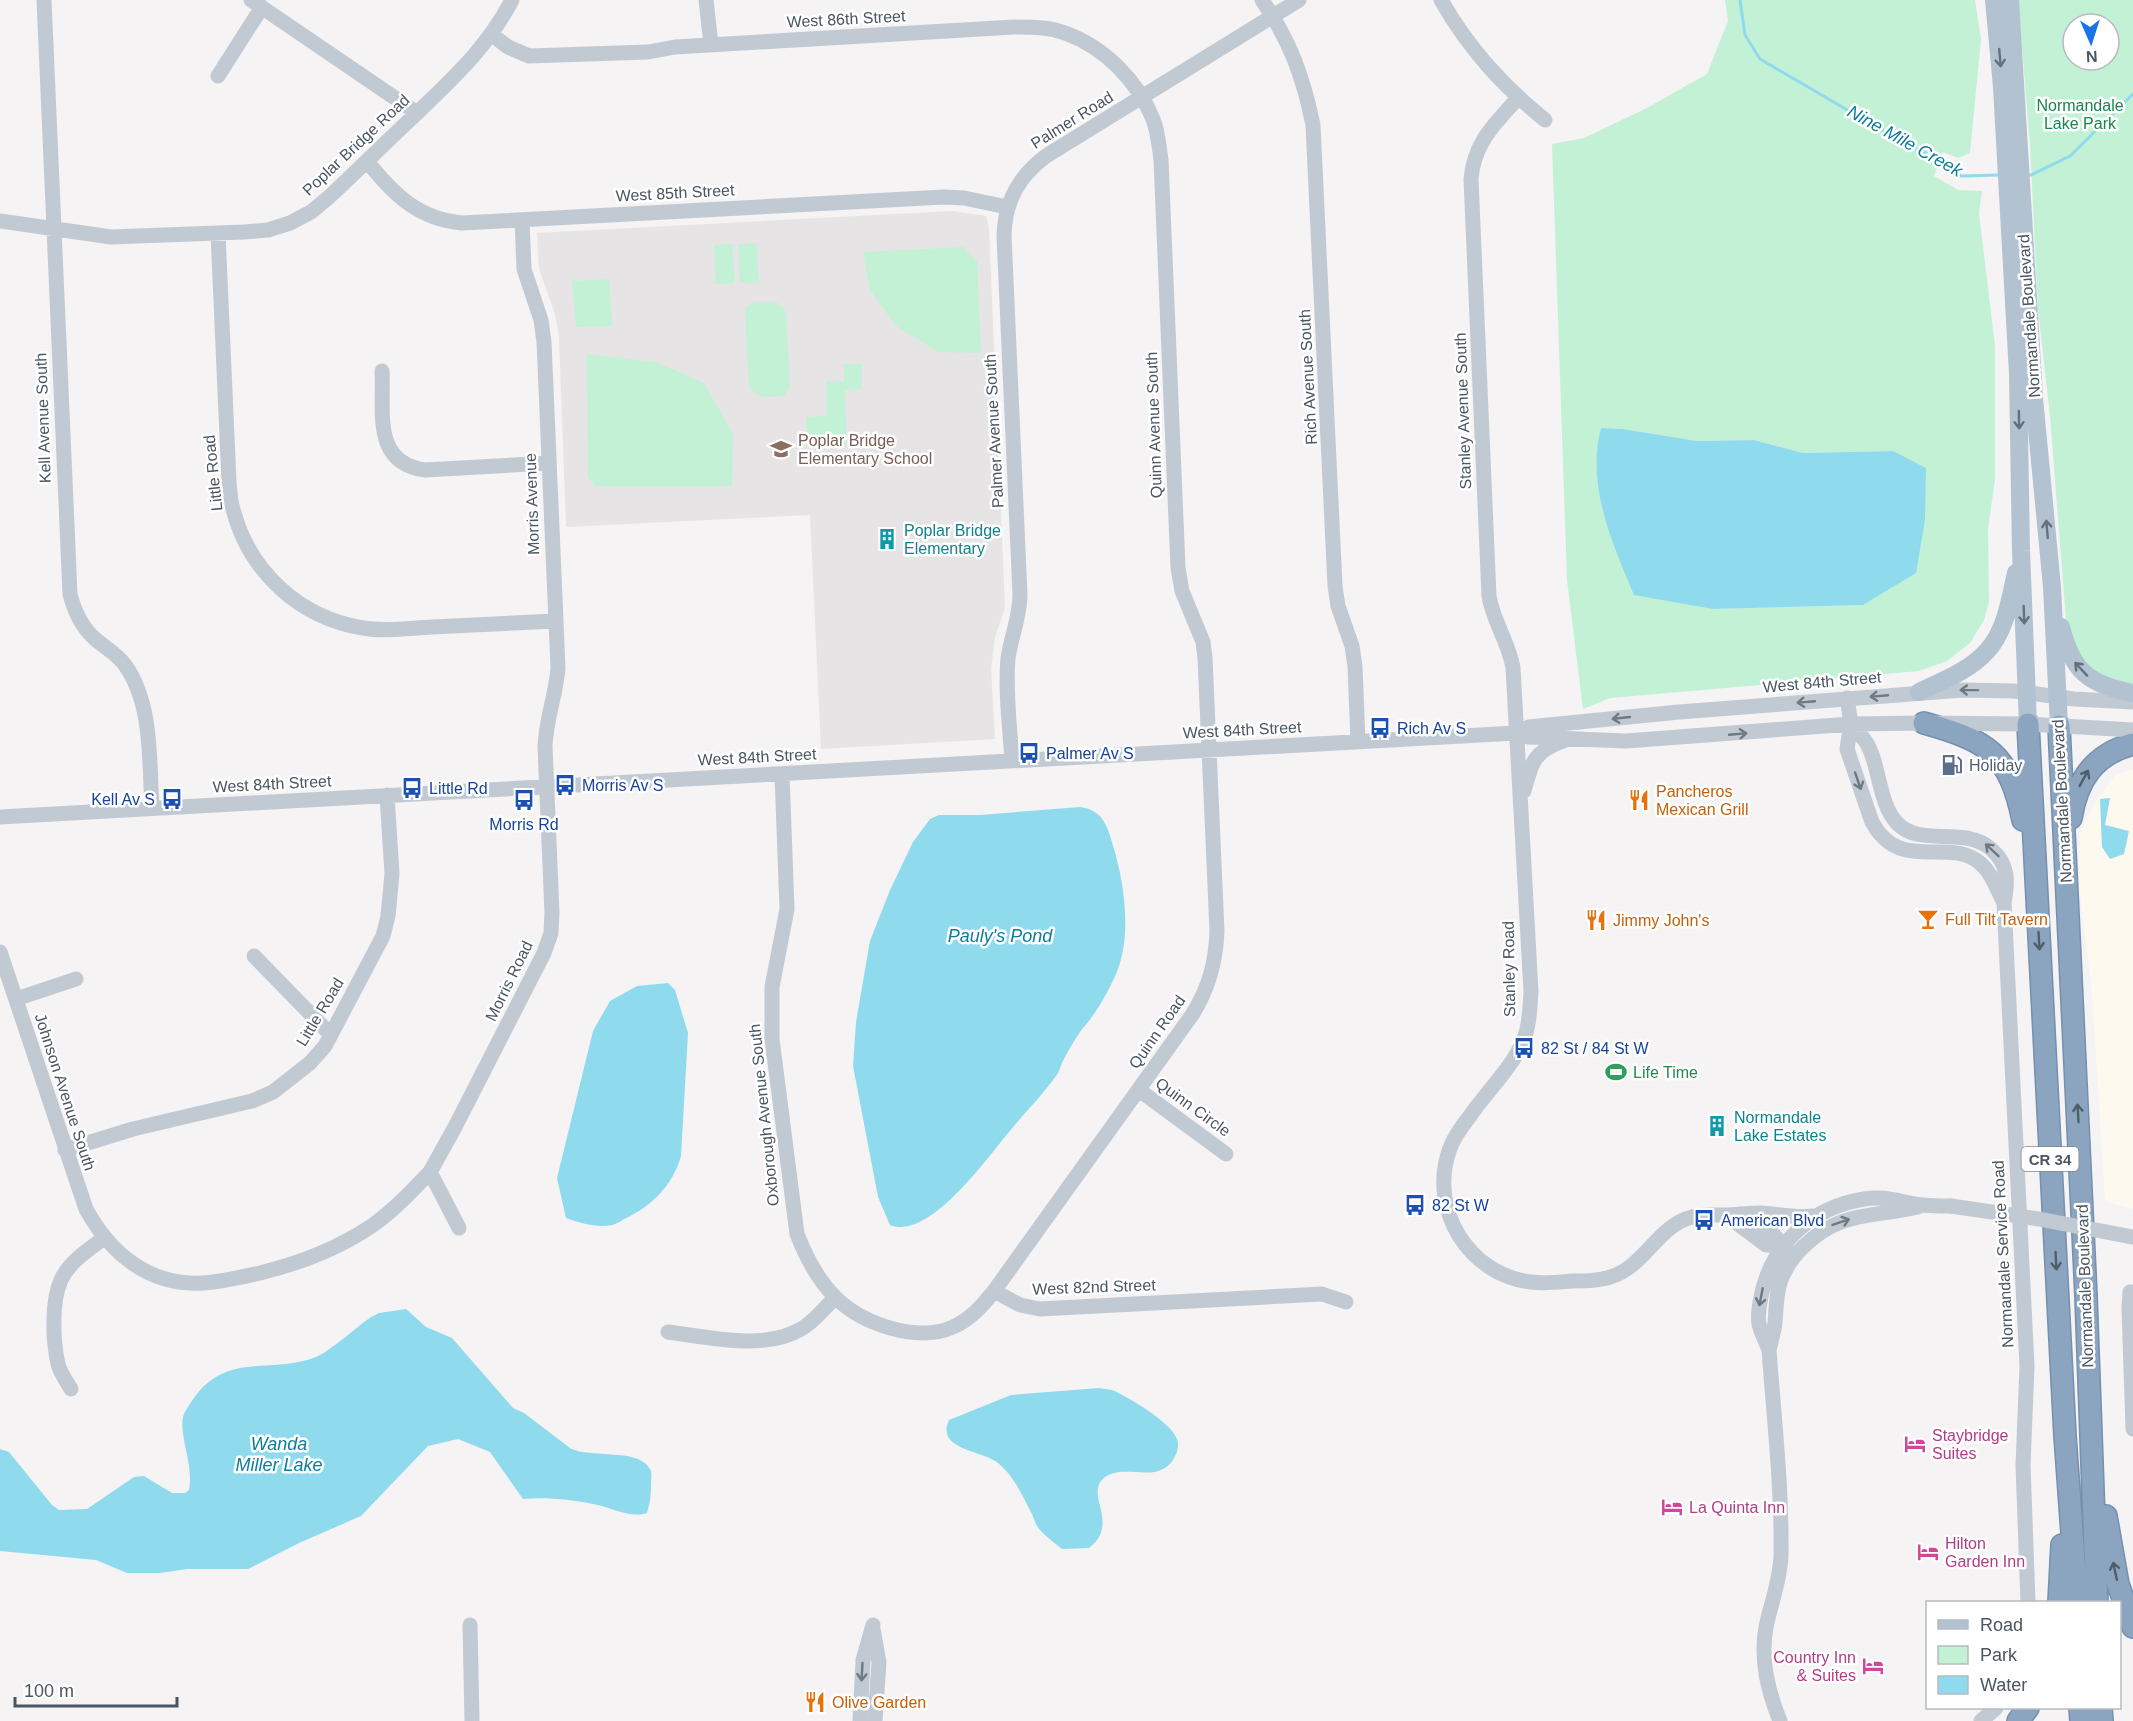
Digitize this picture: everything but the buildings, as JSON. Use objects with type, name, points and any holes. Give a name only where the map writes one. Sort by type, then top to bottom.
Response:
[{"type":"highway","points":[[1924,723],[1962,734],[1983,745],[1998,757],[2017,792],[2036,882]]},
{"type":"highway","name":"Normandale Boulevard","points":[[2028,724],[2065,1436],[2077,1601]]},
{"type":"highway","name":"Normandale Boulevard","points":[[2059,726],[2085,1261],[2097,1601]]},
{"type":"highway","points":[[2065,854],[2074,798],[2089,769],[2109,753],[2133,744]]},
{"type":"highway","points":[[2088,1360],[2109,1540],[2118,1584],[2133,1626]]},
{"type":"highway","points":[[2059,1601],[2065,1436]]},
{"type":"main road","name":"Normandale Boulevard","points":[[1994,0],[2002,87],[2012,156]]},
{"type":"main road","name":"Normandale Boulevard","points":[[2010,0],[2021,551],[2028,724]]},
{"type":"main road","name":"Normandale Boulevard","points":[[2014,194],[2052,587],[2059,726]]},
{"type":"main road","points":[[1919,693],[1964,670],[1989,650],[2003,622],[2021,551]]},
{"type":"main road","points":[[2052,587],[2065,643],[2072,659],[2082,671],[2100,685],[2133,693]]},
{"type":"street","name":"Kell Avenue South","points":[[44,0],[70,594],[74,610],[83,625],[123,663],[135,680],[143,699],[152,808]]},
{"type":"street","name":"Poplar Bridge Road","points":[[0,221],[111,237],[268,230],[290,223],[311,212],[452,80],[479,51],[512,0]]},
{"type":"street","points":[[706,0],[711,45]]},
{"type":"street","name":"Rich Avenue South","points":[[1262,0],[1273,16],[1298,66],[1313,125],[1335,586],[1338,606],[1352,646],[1355,666],[1358,742]]},
{"type":"street","points":[[1141,98],[1299,0]]},
{"type":"street","points":[[1441,0],[1453,21],[1500,81],[1545,120]]},
{"type":"street","points":[[218,76],[256,4],[417,112]]},
{"type":"street","name":"West 86th Street","points":[[491,34],[518,52],[540,57],[648,52],[675,47],[1040,27],[1065,33],[1088,43],[1109,57],[1141,98]]},
{"type":"street","name":"Palmer Road","points":[[1007,207],[1013,192],[1033,166],[1141,98]]},
{"type":"street","name":"Quinn Avenue South","points":[[1141,98],[1153,119],[1161,160],[1178,568],[1182,591],[1203,642],[1209,750]]},
{"type":"street","name":"Stanley Avenue South","points":[[1516,733],[1511,655],[1494,620],[1489,596],[1471,179],[1472,162],[1478,147],[1518,98]]},
{"type":"street","name":"West 85th Street","points":[[366,161],[414,209],[445,221],[462,223],[944,197],[964,198],[1007,207]]},
{"type":"street","name":"Palmer Avenue South","points":[[1007,207],[1004,235],[1020,595],[1020,607],[1010,645],[1007,673],[1012,761]]},
{"type":"street","name":"Morris Avenue","points":[[522,220],[524,269],[541,320],[544,342],[557,688],[546,726],[546,788]]},
{"type":"street","name":"Little Road","points":[[218,233],[232,508],[254,558],[270,580],[313,613],[365,629],[555,621]]},
{"type":"street","points":[[382,371],[384,432],[387,444],[402,463],[425,470],[549,463]]},
{"type":"street","name":"West 84th Street","points":[[1516,733],[1528,727],[1679,712],[1963,690],[2133,702]]},
{"type":"street","points":[[1847,698],[1851,724]]},
{"type":"street","name":"West 84th Street","points":[[0,817],[1516,733],[1529,737],[1566,740],[1626,741],[1680,739],[1851,724],[2028,724],[2133,730]]},
{"type":"street","name":"Normandale Service Road","points":[[1851,724],[1847,749],[1877,832],[1894,846],[1906,850],[1972,857],[1989,872],[2004,903]]},
{"type":"street","name":"Normandale Service Road","points":[[1851,724],[1867,743],[1884,798],[1898,825],[1919,834],[1972,838],[1986,844],[2005,866],[2008,881],[2004,903],[2027,1366],[2023,1465],[2028,1601]]},
{"type":"street","name":"Stanley Road","points":[[1516,733],[1531,992],[1528,1023],[1522,1044],[1513,1059],[1460,1130],[1449,1149],[1444,1169],[1444,1190],[1447,1209],[1456,1231],[1477,1259],[1494,1270],[1530,1282],[1598,1280],[1611,1277],[1633,1265],[1662,1235],[1689,1217],[1707,1213],[1732,1214]]},
{"type":"street","points":[[1520,804],[1536,756],[1546,747],[1566,740]]},
{"type":"street","name":"Quinn Road","points":[[994,1291],[1204,996],[1212,975],[1217,931],[1209,750]]},
{"type":"street","name":"Oxborough Avenue South","points":[[782,774],[787,909],[772,987],[772,1039],[797,1234],[806,1256],[835,1298]]},
{"type":"street","name":"Morris Road","points":[[430,1172],[544,953],[551,933],[546,788]]},
{"type":"street","name":"Little Road","points":[[65,1150],[133,1129],[252,1101],[273,1092],[310,1064],[325,1046],[374,955],[388,916],[392,874],[387,795]]},
{"type":"street","name":"Johnson Avenue South","points":[[0,952],[86,1209],[104,1238]]},
{"type":"street","points":[[254,956],[331,1035]]},
{"type":"street","points":[[16,999],[76,979]]},
{"type":"street","name":"Quinn Circle","points":[[1138,1090],[1226,1154]]},
{"type":"street","points":[[70,1389],[58,1366],[54,1315],[57,1297],[61,1281],[70,1267],[104,1238],[120,1255],[139,1269],[157,1278],[201,1284],[223,1281],[288,1266],[319,1256],[390,1212],[430,1172],[459,1228]]},
{"type":"street","points":[[1788,1251],[1797,1230],[1814,1216],[1844,1203],[1865,1198],[1886,1197],[1923,1205],[1951,1206],[2038,1219],[2133,1237]]},
{"type":"street","points":[[1780,1721],[1769,1691],[1764,1659],[1766,1627],[1781,1559],[1769,1350],[1759,1323],[1759,1304],[1772,1265],[1788,1251],[1835,1223],[1870,1214],[1892,1213],[1923,1205]]},
{"type":"street","points":[[1732,1214],[1762,1213],[1794,1218],[1814,1216]]},
{"type":"street","points":[[1732,1214],[1766,1245],[1788,1251]]},
{"type":"street","points":[[668,1332],[753,1341],[771,1340],[787,1336],[803,1328],[835,1298],[872,1321],[887,1327],[915,1333],[934,1333],[953,1327],[970,1317],[994,1291]]},
{"type":"street","name":"West 82nd Street","points":[[994,1291],[1020,1305],[1040,1309],[1322,1294],[1346,1302]]},
{"type":"street","points":[[2133,1292],[2130,1292],[2129,1308],[2133,1429]]},
{"type":"street","points":[[860,1721],[863,1660],[873,1624],[879,1662],[875,1721]]},
{"type":"street","points":[[470,1625],[471,1721]]},
{"type":"street","points":[[1981,1721],[1994,1709]]},
{"type":"shaded area","name":"Poplar Bridge Elementary School","points":[[952,211],[986,216],[989,228],[1005,608],[995,637],[991,669],[995,739],[821,749],[810,515],[566,527],[559,337],[555,314],[539,269],[537,233]]},
{"type":"shaded area","points":[[2133,769],[2133,1209],[2105,1202],[2092,993],[2079,887],[2080,835],[2094,803],[2116,775]]},
{"type":"green space","points":[[1725,0],[1975,0],[1981,39],[1970,153],[1958,158],[1943,152],[1934,176],[1958,190],[1982,191],[1979,213],[1995,346],[1995,479],[1988,529],[1989,602],[1984,620],[1970,643],[1947,661],[1919,671],[1610,698],[1583,709],[1567,580],[1552,144],[1584,138],[1647,108],[1707,74],[1728,21]],"holes":[[[1601,428],[1623,429],[1697,441],[1754,440],[1803,453],[1893,451],[1863,605],[1713,609]]]},
{"type":"green space","name":"Normandale Lake Park","points":[[2018,0],[2133,0],[2133,690],[2097,679],[2069,640],[2050,416],[2038,309],[2030,144]]},
{"type":"green space","points":[[756,243],[759,282],[740,283],[738,244]]},
{"type":"green space","points":[[732,244],[735,283],[716,284],[714,245]]},
{"type":"green space","points":[[963,247],[977,261],[981,353],[938,352],[896,326],[870,290],[863,252]]},
{"type":"green space","points":[[609,279],[612,323],[610,326],[576,327],[572,281]]},
{"type":"green space","points":[[753,302],[776,302],[783,307],[786,313],[790,388],[784,396],[760,396],[749,386],[745,314],[746,307]]},
{"type":"green space","points":[[587,354],[656,362],[704,383],[733,434],[732,486],[595,486],[588,477]]},
{"type":"green space","points":[[844,364],[862,364],[862,389],[845,390],[847,444],[807,446],[806,417],[827,416],[826,382],[844,381]]},
{"type":"water","points":[[1601,428],[1623,429],[1697,441],[1754,440],[1803,453],[1893,451],[1926,468],[1925,520],[1916,573],[1863,605],[1713,609],[1634,595],[1617,555],[1599,492],[1597,450]]},
{"type":"water","points":[[2110,798],[2105,825],[2129,831],[2124,854],[2110,859],[2102,847],[2100,799]]},
{"type":"water","name":"Pauly's Pond","points":[[1080,807],[1095,812],[1104,821],[1112,841],[1121,877],[1125,907],[1125,938],[1114,979],[1090,1020],[1081,1030],[1056,1076],[972,1177],[939,1209],[922,1221],[905,1227],[890,1225],[878,1197],[853,1066],[856,1022],[870,941],[890,890],[913,842],[930,819],[939,815],[980,815]]},
{"type":"water","points":[[668,983],[675,990],[688,1033],[681,1156],[677,1167],[660,1194],[643,1208],[617,1223],[606,1226],[595,1225],[566,1218],[557,1178],[593,1031],[610,1001],[637,986]]},
{"type":"water","name":"Wanda Miller Lake","points":[[406,1309],[426,1327],[452,1338],[513,1408],[524,1413],[570,1448],[590,1453],[627,1456],[646,1464],[651,1471],[651,1496],[647,1513],[629,1514],[570,1500],[523,1499],[490,1452],[458,1439],[428,1446],[361,1516],[299,1543],[248,1569],[187,1569],[160,1573],[127,1573],[96,1560],[0,1551],[0,1449],[9,1452],[52,1505],[59,1510],[87,1509],[134,1477],[144,1476],[172,1493],[185,1493],[189,1490],[190,1471],[183,1433],[183,1417],[194,1398],[207,1384],[235,1369],[300,1362],[316,1357],[336,1345],[371,1317],[379,1313]]},
{"type":"water","points":[[1099,1388],[1119,1393],[1167,1425],[1178,1441],[1177,1450],[1172,1462],[1156,1472],[1114,1473],[1101,1481],[1098,1495],[1103,1521],[1098,1539],[1089,1548],[1062,1549],[1039,1528],[1017,1486],[1004,1468],[991,1459],[954,1443],[946,1430],[949,1420],[1011,1395]]},
{"type":"waterway","name":"Nine Mile Creek","points":[[1740,0],[1745,35],[1760,59],[1897,139],[1941,160],[1961,176],[1999,175]]},
{"type":"waterway","name":"Nine Mile Creek","points":[[2027,175],[2070,156],[2133,94]]},
{"type":"place","name":"Poplar Bridge Elementary School","points":[[781,449]]},
{"type":"place","name":"Poplar Bridge Elementary","points":[[887,539]]},
{"type":"place","name":"Rich Av S","points":[[1380,728]]},
{"type":"place","name":"Palmer Av S","points":[[1029,753]]},
{"type":"place","name":"Holiday","points":[[1952,765]]},
{"type":"place","name":"Morris Av S","points":[[565,785]]},
{"type":"place","name":"Little Rd","points":[[412,788]]},
{"type":"place","name":"Kell Av S","points":[[172,799]]},
{"type":"place","name":"Morris Rd","points":[[524,800]]},
{"type":"place","name":"Pancheros Mexican Grill","points":[[1639,800]]},
{"type":"place","name":"Full Tilt Tavern","points":[[1928,919]]},
{"type":"place","name":"Jimmy John's","points":[[1596,920]]},
{"type":"place","name":"82 St / 84 St W","points":[[1524,1048]]},
{"type":"place","name":"Life Time","points":[[1616,1072]]},
{"type":"place","name":"Normandale Lake Estates","points":[[1717,1126]]},
{"type":"place","name":"82 St W","points":[[1415,1205]]},
{"type":"place","name":"American Blvd","points":[[1704,1220]]},
{"type":"place","name":"Staybridge Suites","points":[[1915,1444]]},
{"type":"place","name":"La Quinta Inn","points":[[1672,1507]]},
{"type":"place","name":"Hilton Garden Inn","points":[[1928,1552]]},
{"type":"place","name":"Country Inn & Suites","points":[[1873,1666]]},
{"type":"place","name":"Olive Garden","points":[[815,1702]]}]
